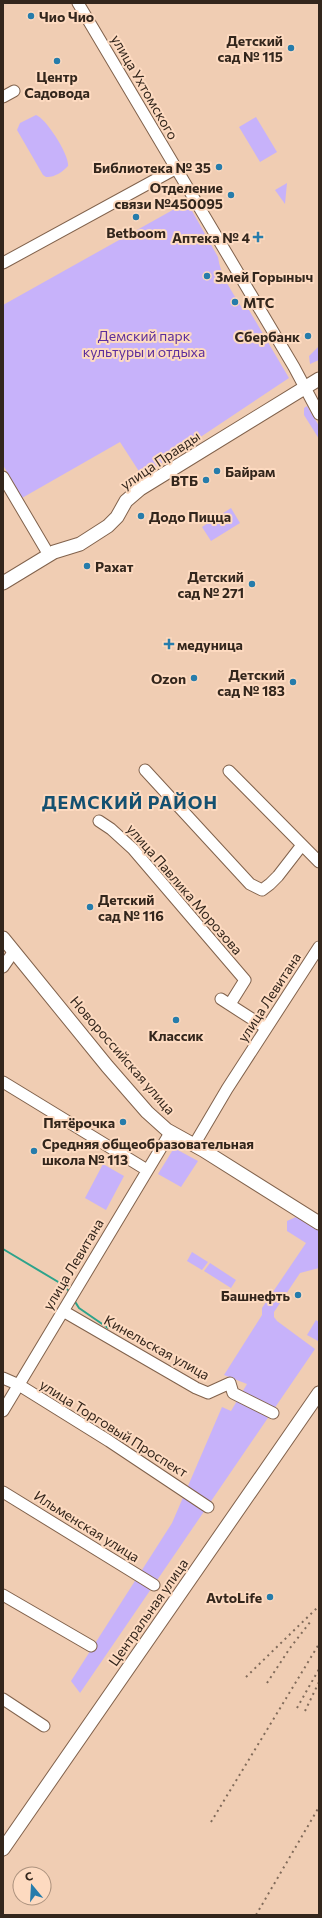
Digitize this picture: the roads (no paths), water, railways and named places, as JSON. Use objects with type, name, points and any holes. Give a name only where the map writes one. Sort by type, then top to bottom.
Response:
[{"type":"main road","name":"улица Правды","points":[[3,583],[49,555],[64,548],[80,544],[93,536],[114,521],[126,501],[140,490],[319,379]]},
{"type":"main road","name":"Новороссийская улица","points":[[3,938],[107,1066],[147,1112],[170,1133],[194,1145],[319,1223]]},
{"type":"main road","name":"Центральная улица","points":[[3,1849],[319,1393]]},
{"type":"street","name":"улица Ухтомского","points":[[78,3],[175,169],[294,367],[319,414]]},
{"type":"street","points":[[3,97],[14,91]]},
{"type":"street","points":[[3,263],[175,169]]},
{"type":"street","points":[[3,477],[49,555]]},
{"type":"street","points":[[145,770],[250,884],[262,890],[270,884],[302,845]]},
{"type":"street","points":[[230,771],[319,862]]},
{"type":"street","name":"улица Павлика Морозова","points":[[99,821],[111,829],[133,849],[244,980],[225,1002],[266,1028]]},
{"type":"street","name":"улица Левитана","points":[[194,1145],[266,1028],[319,947]]},
{"type":"street","points":[[3,967],[14,951]]},
{"type":"street","points":[[3,1082],[147,1170]]},
{"type":"street","name":"улица Левитана","points":[[3,1411],[170,1133]]},
{"type":"street","name":"Кинельская улица","points":[[64,1311],[196,1388],[208,1393],[230,1383],[233,1393],[274,1413]]},
{"type":"street","name":"улица Торговый Проспект","points":[[3,1378],[19,1385],[109,1440],[208,1507]]},
{"type":"street","name":"Ильменская улица","points":[[3,1492],[154,1585]]},
{"type":"street","points":[[3,1595],[91,1646]]},
{"type":"street","points":[[3,1699],[44,1726]]},
{"type":"waterway","points":[[3,1249],[65,1286],[70,1293]]},
{"type":"waterway","points":[[60,1289],[65,1286]]},
{"type":"waterway","points":[[74,1300],[79,1308],[108,1328]]},
{"type":"railway","points":[[246,1677],[319,1606]]},
{"type":"railway","points":[[267,1683],[290,1648],[311,1621]]},
{"type":"railway","points":[[211,1822],[319,1644]]},
{"type":"railway","points":[[297,1708],[319,1669]]},
{"type":"railway","points":[[305,1711],[319,1682]]},
{"type":"railway","points":[[256,1915],[319,1807]]},
{"type":"place","name":"Чио Чио","points":[[31,16]]},
{"type":"place","name":"Детский сад № 115","points":[[291,48]]},
{"type":"place","name":"Центр Садовода","points":[[57,61]]},
{"type":"place","name":"Библиотека № 35","points":[[219,167]]},
{"type":"place","name":"Отделение связи №450095","points":[[231,195]]},
{"type":"place","name":"Betboom","points":[[136,217]]},
{"type":"place","name":"Аптека № 4","points":[[258,237]]},
{"type":"place","name":"Змей Горыныч","points":[[207,276]]},
{"type":"place","name":"МТС","points":[[235,302]]},
{"type":"place","name":"Сбербанк","points":[[308,336]]},
{"type":"place","name":"Байрам","points":[[217,471]]},
{"type":"place","name":"ВТБ","points":[[206,480]]},
{"type":"place","name":"Додо Пицца","points":[[141,516]]},
{"type":"place","name":"Рахат","points":[[87,566]]},
{"type":"place","name":"Детский сад № 271","points":[[252,584]]},
{"type":"place","name":"медуница","points":[[169,644]]},
{"type":"place","name":"Ozon","points":[[194,678]]},
{"type":"place","name":"Детский сад № 183","points":[[293,682]]},
{"type":"place","name":"Детский сад № 116","points":[[90,907]]},
{"type":"place","name":"Классик","points":[[176,1020]]},
{"type":"place","name":"Пятёрочка","points":[[123,1122]]},
{"type":"place","name":"Средняя общеобразовательная школа № 113","points":[[34,1151]]},
{"type":"place","name":"Башнефть","points":[[298,1295]]},
{"type":"place","name":"AvtoLife","points":[[270,1597]]},
{"type":"district","name":"ДЕМСКИЙ РАЙОН","points":[[130,802]]},
{"type":"park label","name":"Демский парк культуры и отдыха","points":[[144,344]]}]
